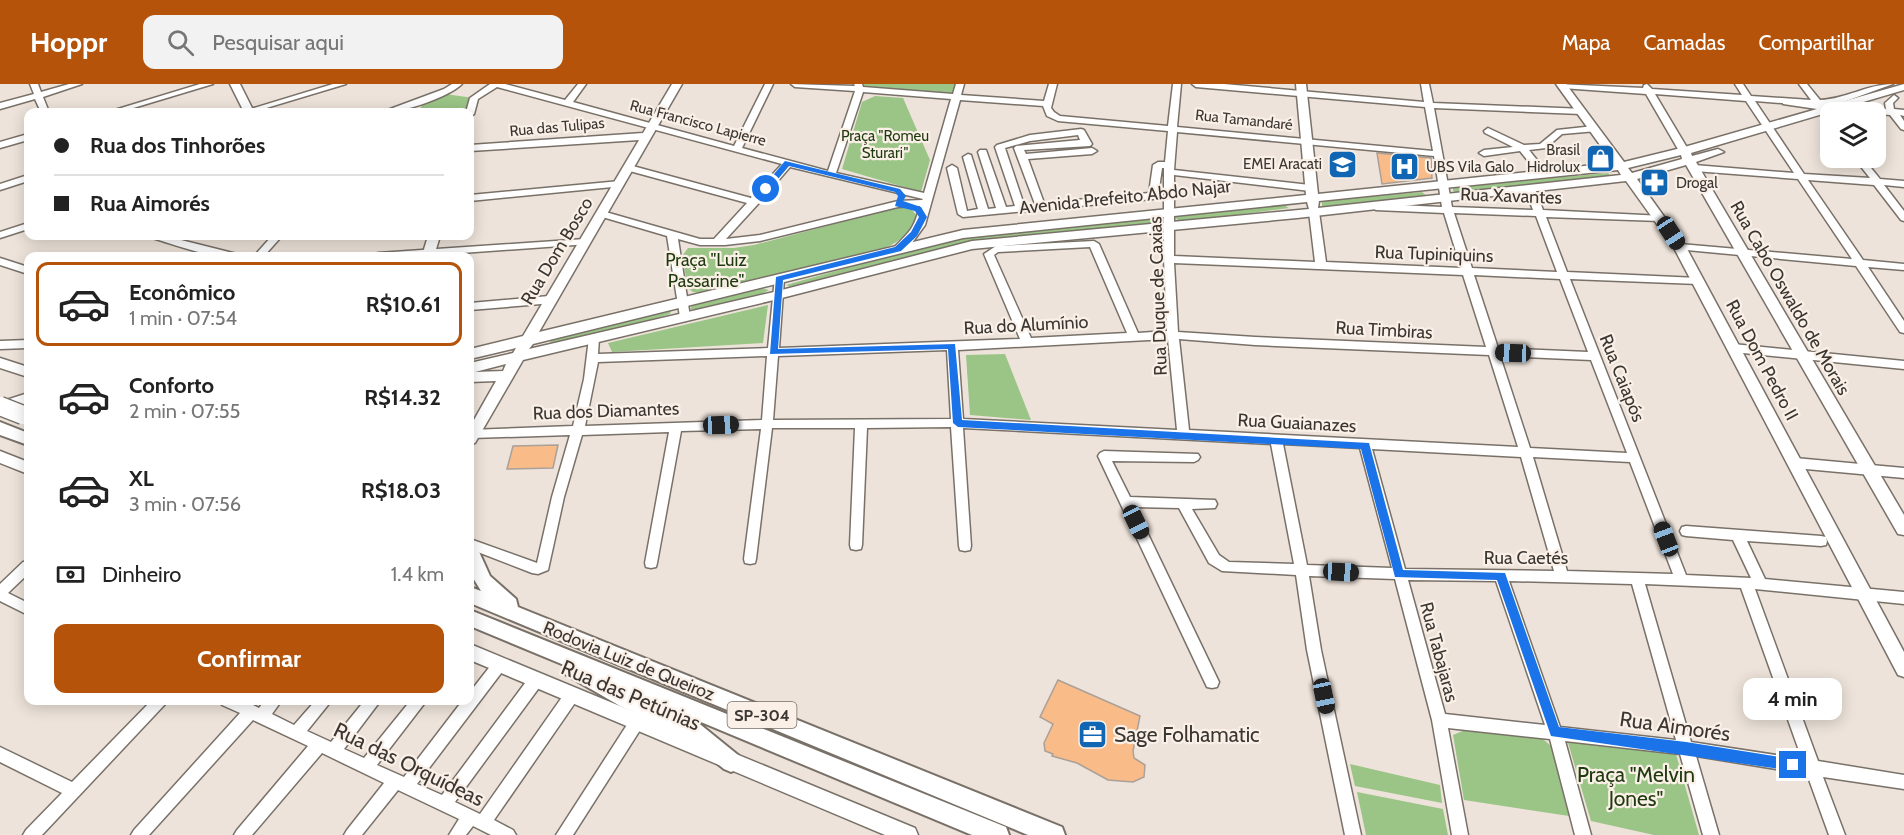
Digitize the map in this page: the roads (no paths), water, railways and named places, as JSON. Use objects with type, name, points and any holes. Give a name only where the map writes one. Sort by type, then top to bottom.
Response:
[{"type":"highway","points":[[0,409],[24,412]]},
{"type":"highway","points":[[0,428],[24,437]]},
{"type":"highway","points":[[474,565],[485,585],[499,598],[549,628]]},
{"type":"highway","name":"Rodovia Luiz de Queiroz","points":[[474,597],[1054,835]]},
{"type":"highway","name":"Rodovia Luiz de Queiroz","points":[[474,620],[998,835]]},
{"type":"highway","points":[[525,640],[602,687],[689,728],[731,762]]},
{"type":"main road","points":[[235,84],[246,108]]},
{"type":"main road","name":"Rua Dom Bosco","points":[[474,432],[677,84]]},
{"type":"main road","name":"Rua Dom Pedro II","points":[[1562,84],[1680,247],[1904,669]]},
{"type":"main road","points":[[1301,89],[1310,193],[1314,212]]},
{"type":"main road","points":[[1858,94],[1897,91]]},
{"type":"main road","name":"Avenida Prefeito Abdo Najar","points":[[1868,102],[1897,91]]},
{"type":"main road","points":[[1787,102],[1820,107]]},
{"type":"main road","name":"Avenida Prefeito Abdo Najar","points":[[474,367],[972,245],[1314,212],[1362,206],[1541,172],[1689,160],[1770,131],[1820,117]]},
{"type":"main road","name":"Avenida Prefeito Abdo Najar","points":[[474,353],[684,300],[984,230],[1288,200],[1310,193],[1530,189],[1631,177],[1710,154],[1770,131],[1820,121]]},
{"type":"main road","name":"Rua das Tulipas","points":[[474,148],[649,131]]},
{"type":"main road","name":"Rua Cabo Oswaldo de Morais","points":[[1689,160],[1904,529]]},
{"type":"main road","points":[[1288,200],[1300,208],[1297,214]]},
{"type":"main road","points":[[539,319],[543,329],[559,332]]},
{"type":"main road","points":[[0,363],[24,371]]},
{"type":"main road","points":[[474,377],[506,376]]},
{"type":"main road","points":[[0,409],[24,400]]},
{"type":"main road","points":[[0,457],[24,466]]},
{"type":"main road","name":"Rua das Petúnias","points":[[474,654],[908,835]]},
{"type":"street","points":[[34,84],[43,108]]},
{"type":"street","points":[[0,106],[78,84]]},
{"type":"street","points":[[126,108],[209,84]]},
{"type":"street","points":[[261,108],[342,84]]},
{"type":"street","points":[[398,108],[447,91],[458,84]]},
{"type":"street","points":[[472,108],[474,98],[496,84]]},
{"type":"street","name":"Rua Francisco Lapierre","points":[[496,84],[568,104],[649,131],[737,148],[928,200]]},
{"type":"street","points":[[568,104],[582,84]]},
{"type":"street","points":[[737,148],[769,84]]},
{"type":"street","points":[[795,84],[859,86],[1047,104],[1053,84]]},
{"type":"street","points":[[898,249],[915,234],[923,217],[960,84]]},
{"type":"street","name":"Rua Duque de Caxias","points":[[1177,84],[1169,168],[1169,260],[1173,335],[1183,434]]},
{"type":"street","points":[[1196,84],[1301,89],[1428,105],[1581,111]]},
{"type":"street","points":[[1425,84],[1448,211],[1526,453],[1562,575]]},
{"type":"street","points":[[1562,84],[1647,88],[1749,99],[1818,103],[1835,102],[1858,94],[1866,89],[1867,84]]},
{"type":"street","points":[[1739,84],[1904,329]]},
{"type":"street","points":[[1803,84],[1818,103]]},
{"type":"street","points":[[831,175],[859,86]]},
{"type":"street","name":"Rua Cabo Oswaldo de Morais","points":[[1647,88],[1689,160]]},
{"type":"street","points":[[447,91],[474,98]]},
{"type":"street","points":[[1897,91],[1889,103],[1892,112],[1904,127]]},
{"type":"street","name":"Rua Tamandaré","points":[[1047,104],[1050,114],[1058,118],[1437,154]]},
{"type":"street","points":[[1886,112],[1904,113]]},
{"type":"street","points":[[1484,153],[1543,146],[1560,132],[1594,129]]},
{"type":"street","points":[[1488,131],[1522,148],[1541,172]]},
{"type":"street","points":[[1020,148],[1043,135],[1081,132],[1088,146],[1020,148],[1000,147],[1020,208]]},
{"type":"street","points":[[0,145],[24,138]]},
{"type":"street","points":[[1020,148],[1040,206]]},
{"type":"street","points":[[983,152],[1002,210]]},
{"type":"street","points":[[1710,154],[1710,162],[1732,171]]},
{"type":"street","points":[[968,157],[984,212]]},
{"type":"street","points":[[1689,160],[1732,171],[1904,184]]},
{"type":"street","points":[[717,242],[788,163]]},
{"type":"street","points":[[952,168],[963,214],[1153,196],[1158,165],[1310,193]]},
{"type":"street","points":[[629,168],[755,202]]},
{"type":"street","points":[[1866,168],[1904,218]]},
{"type":"street","points":[[0,187],[24,179]]},
{"type":"street","points":[[474,198],[620,184]]},
{"type":"street","name":"Rua Caiapós","points":[[1530,189],[1682,579]]},
{"type":"street","points":[[897,190],[902,196],[901,204]]},
{"type":"street","points":[[602,214],[700,242],[717,242],[760,238],[901,204],[928,200]]},
{"type":"street","points":[[901,204],[918,209],[923,217]]},
{"type":"street","name":"Rua Xavantes","points":[[1362,206],[1660,218]]},
{"type":"street","points":[[1314,212],[1321,266]]},
{"type":"street","points":[[0,235],[24,227]]},
{"type":"street","points":[[672,234],[685,317]]},
{"type":"street","points":[[169,240],[215,252]]},
{"type":"street","points":[[263,252],[273,240]]},
{"type":"street","points":[[464,252],[585,242]]},
{"type":"street","points":[[1027,342],[988,254],[996,249],[1094,244],[1134,336]]},
{"type":"street","points":[[1680,247],[1904,267]]},
{"type":"street","name":"Rua Tupiniquins","points":[[1169,260],[1698,281]]},
{"type":"street","points":[[0,261],[24,270]]},
{"type":"street","points":[[750,559],[767,424],[779,279]]},
{"type":"street","points":[[474,307],[549,300]]},
{"type":"street","name":"Rua do Alumínio","points":[[593,358],[952,346],[1173,335]]},
{"type":"street","name":"Rua Timbiras","points":[[1173,335],[1594,356]]},
{"type":"street","points":[[474,546],[532,568],[538,569],[543,566],[557,501],[591,380],[594,338]]},
{"type":"street","points":[[0,345],[24,344]]},
{"type":"street","points":[[952,346],[965,546]]},
{"type":"street","points":[[1733,348],[1904,364]]},
{"type":"street","name":"Rua Guaianazes","points":[[958,423],[1635,458]]},
{"type":"street","name":"Rua dos Diamantes","points":[[474,437],[577,429],[676,426],[958,423]]},
{"type":"street","points":[[856,545],[861,424]]},
{"type":"street","points":[[651,563],[676,426]]},
{"type":"street","points":[[1276,441],[1302,570],[1314,650],[1353,835]]},
{"type":"street","name":"Rua Tabajaras","points":[[1365,445],[1439,720],[1460,835]]},
{"type":"street","points":[[1194,457],[1104,456],[1212,682]]},
{"type":"street","points":[[1795,463],[1904,473]]},
{"type":"street","points":[[1126,502],[1211,504]]},
{"type":"street","name":"Rua Caetés","points":[[1182,503],[1214,559],[1227,567],[1399,574],[1562,575],[1682,579],[1904,598]]},
{"type":"street","points":[[1686,531],[1821,541]]},
{"type":"street","points":[[1738,536],[1761,585]]},
{"type":"street","points":[[24,570],[0,594],[24,607]]},
{"type":"street","points":[[1501,576],[1555,732],[1583,835]]},
{"type":"street","points":[[1637,578],[1712,835]]},
{"type":"street","points":[[1746,584],[1837,835]]},
{"type":"street","points":[[474,695],[500,664]]},
{"type":"street","points":[[444,805],[536,680]]},
{"type":"street","points":[[457,835],[476,820],[572,695]]},
{"type":"street","points":[[31,835],[157,705]]},
{"type":"street","name":"Rua das Orquídeas","points":[[237,705],[508,835]]},
{"type":"street","points":[[139,835],[256,714],[268,705]]},
{"type":"street","points":[[296,734],[321,705]]},
{"type":"street","points":[[242,835],[369,705]]},
{"type":"street","points":[[366,767],[416,705]]},
{"type":"street","points":[[352,835],[400,784],[466,705]]},
{"type":"street","name":"Rua Aimorés","points":[[1439,720],[1686,748],[1904,782]]},
{"type":"street","points":[[570,833],[637,722]]},
{"type":"street","points":[[0,754],[74,791]]},
{"type":"place","name":"Brasil Hidrolux","points":[[1601,159]]},
{"type":"place","name":"EMEI Aracati","points":[[1343,164]]},
{"type":"place","name":"UBS Vila Galo","points":[[1405,167]]},
{"type":"place","name":"Drogal","points":[[1655,183]]},
{"type":"place","name":"Sage Folhamatic","points":[[1093,734]]},
{"type":"park label","name":"Praça \"Romeu Sturari\"","points":[[885,144]]},
{"type":"park label","name":"Praça \"Luiz Passarine\"","points":[[706,270]]},
{"type":"park label","name":"Praça \"Melvin Jones\"","points":[[1636,786]]}]
